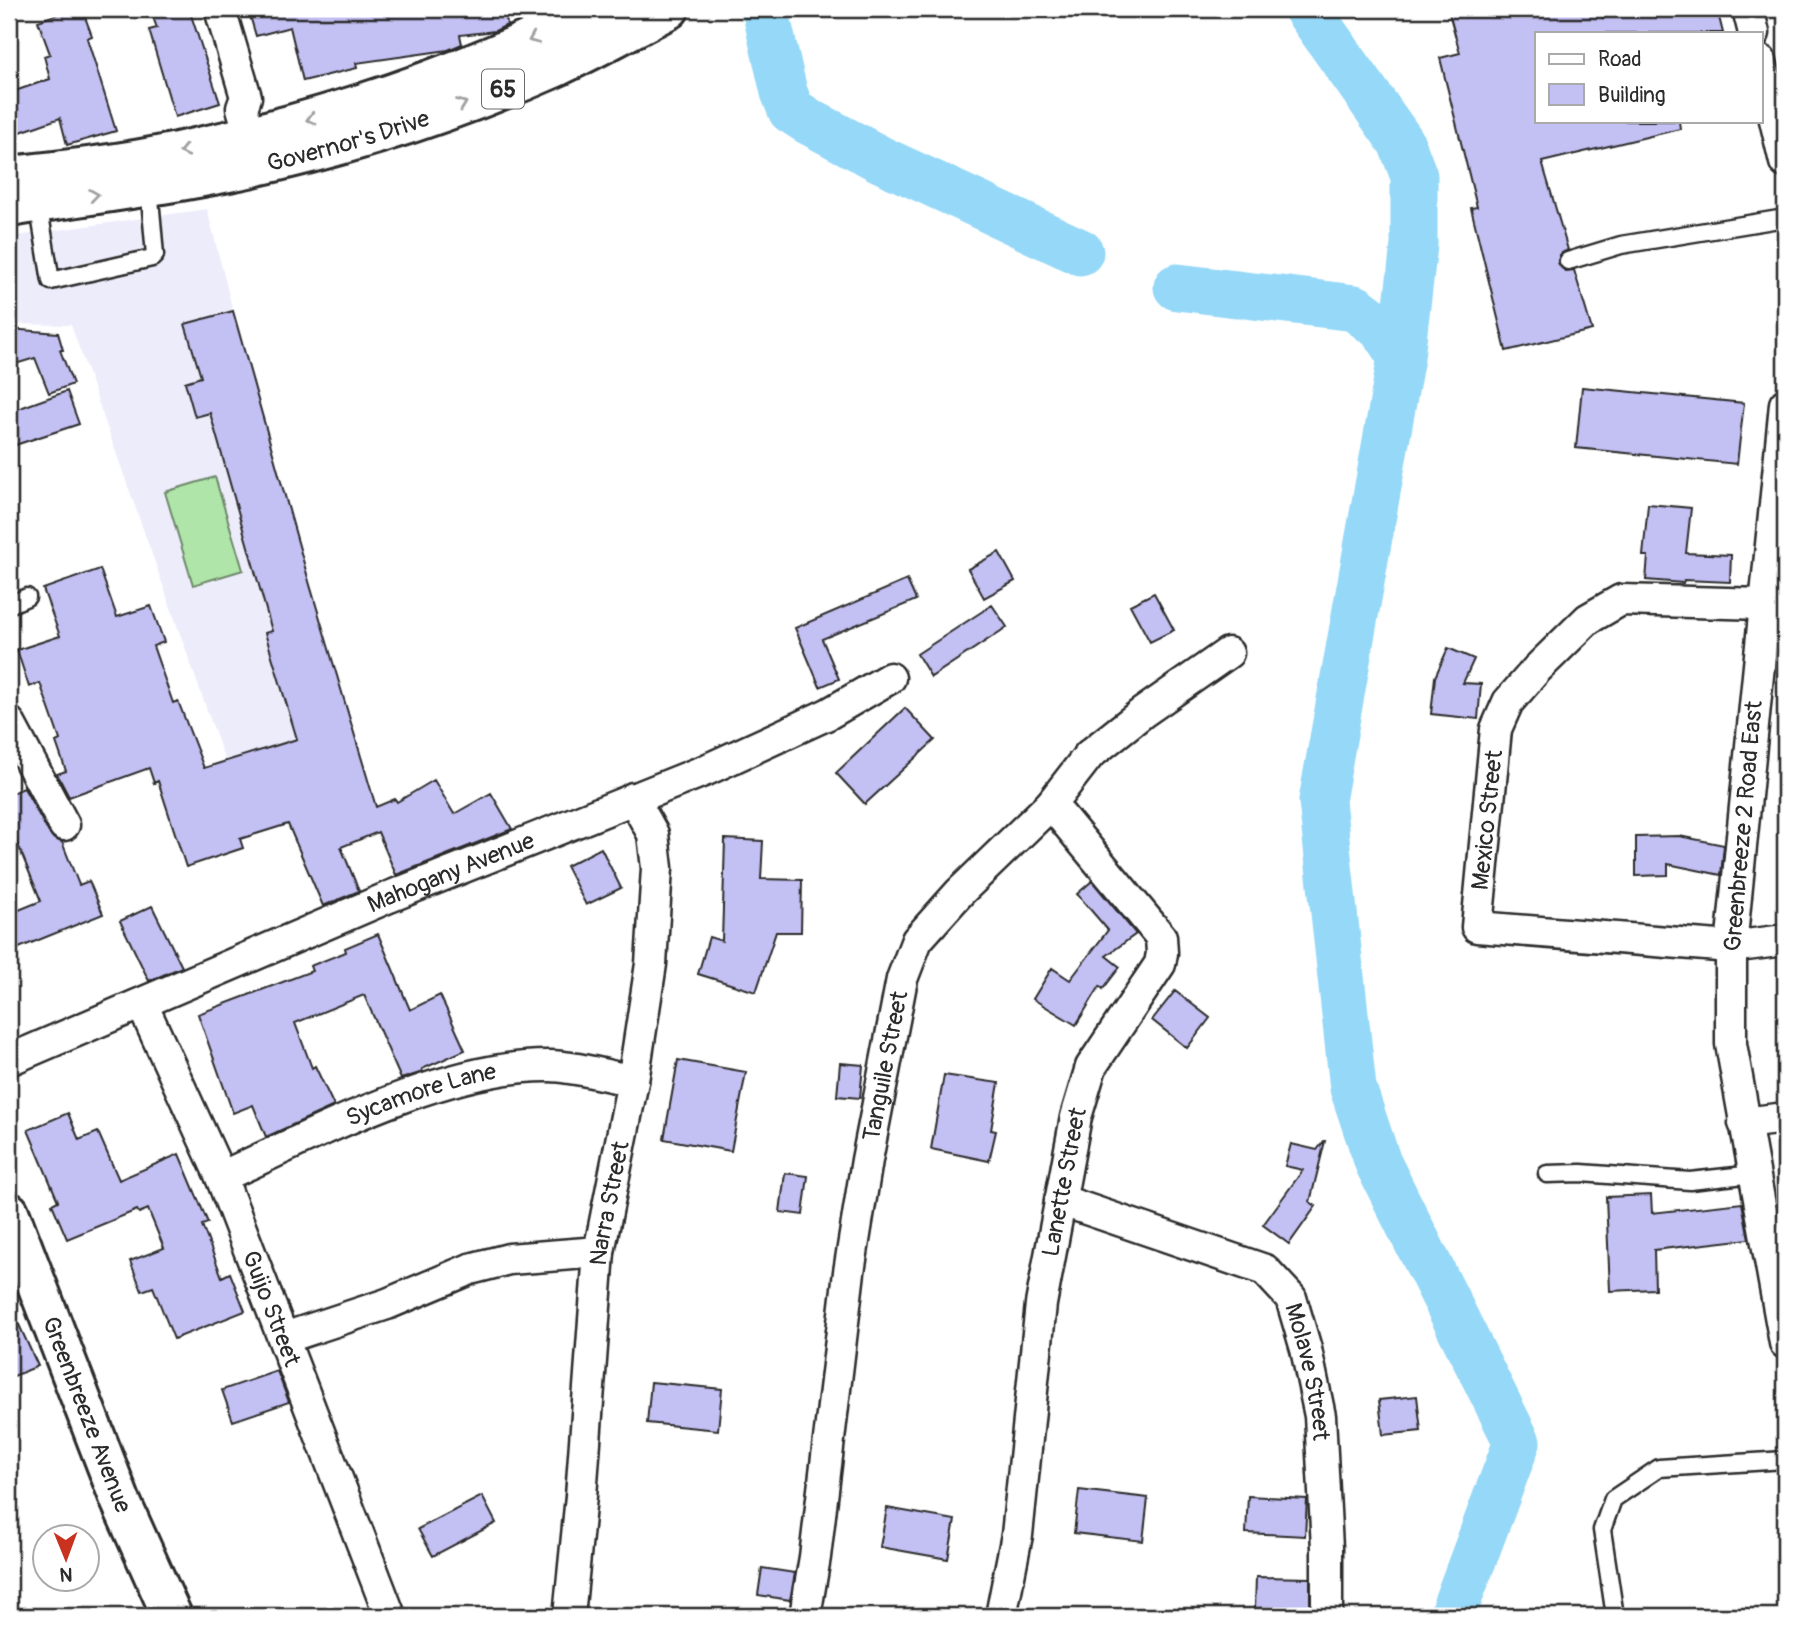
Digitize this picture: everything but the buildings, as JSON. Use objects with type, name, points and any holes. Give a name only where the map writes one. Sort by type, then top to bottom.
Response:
[{"type":"main road","name":"Governor's Drive","points":[[9,177],[127,162],[251,136],[323,116],[436,78],[542,35],[594,9]]},
{"type":"main road","name":"Governor's Drive","points":[[24,205],[149,187],[251,136],[382,131],[481,97],[558,66],[669,9]]},
{"type":"main road","name":"Greenbreeze Avenue","points":[[9,1212],[120,1500],[172,1616]]},
{"type":"street","points":[[203,9],[232,101],[251,136]]},
{"type":"street","points":[[220,9],[246,97],[251,136]]},
{"type":"street","points":[[1748,9],[1754,32]]},
{"type":"street","points":[[1762,65],[1785,162]]},
{"type":"street","name":"Greenbreeze 2 Road East","points":[[1785,404],[1781,476],[1763,604],[1731,947],[1731,1044],[1785,1343]]},
{"type":"street","name":"Mexico Street","points":[[1763,604],[1621,600],[1588,619],[1507,702],[1496,729],[1477,927],[1731,947],[1785,940]]},
{"type":"street","name":"Tanguile Street","points":[[805,1616],[815,1557],[849,1272],[902,979],[917,940],[960,892],[1051,804],[1089,755],[1142,713],[1228,653]]},
{"type":"street","name":"Mahogany Avenue","points":[[9,1060],[389,897],[706,769],[828,714],[890,678]]},
{"type":"street","points":[[9,722],[64,825]]},
{"type":"street","name":"Narra Street","points":[[569,1616],[581,1496],[599,1252],[633,1081],[652,964],[657,868],[653,834],[633,797]]},
{"type":"street","name":"Lanette Street","points":[[1001,1616],[1017,1535],[1041,1304],[1076,1117],[1091,1068],[1160,964],[1162,953],[1161,937],[1051,804]]},
{"type":"street","name":"Guijo Street","points":[[142,1004],[221,1177],[390,1616]]},
{"type":"street","name":"Sycamore Lane","points":[[221,1177],[355,1116],[483,1073],[550,1066],[633,1081]]},
{"type":"street","points":[[1744,1123],[1785,1118]]},
{"type":"street","name":"Molave Street","points":[[1060,1200],[1265,1270],[1291,1298],[1306,1349],[1320,1416],[1327,1548],[1327,1616]]},
{"type":"street","points":[[284,1338],[387,1304],[470,1269],[509,1259],[599,1252]]},
{"type":"lane","points":[[24,205],[51,281],[152,258],[155,255],[149,187]]},
{"type":"lane","points":[[1568,261],[1621,245],[1785,218]]},
{"type":"lane","points":[[9,606],[27,597]]},
{"type":"lane","points":[[1547,1174],[1581,1173],[1690,1181],[1754,1174]]},
{"type":"lane","points":[[1615,1616],[1602,1530],[1613,1499],[1659,1468],[1785,1460]]},
{"type":"shaded area","points":[[207,209],[233,311],[374,800],[249,837],[225,761],[71,325],[9,324],[9,237]]},
{"type":"green space","points":[[215,477],[243,570],[193,585],[165,492]]},
{"type":"waterway","points":[[765,9],[784,92],[791,110],[880,159],[1080,252]]},
{"type":"waterway","points":[[1307,9],[1401,142],[1414,176],[1414,245],[1401,357],[1322,801],[1353,1088],[1378,1163],[1517,1442],[1452,1616]]},
{"type":"waterway","points":[[1177,287],[1355,308],[1382,328],[1401,357]]}]
